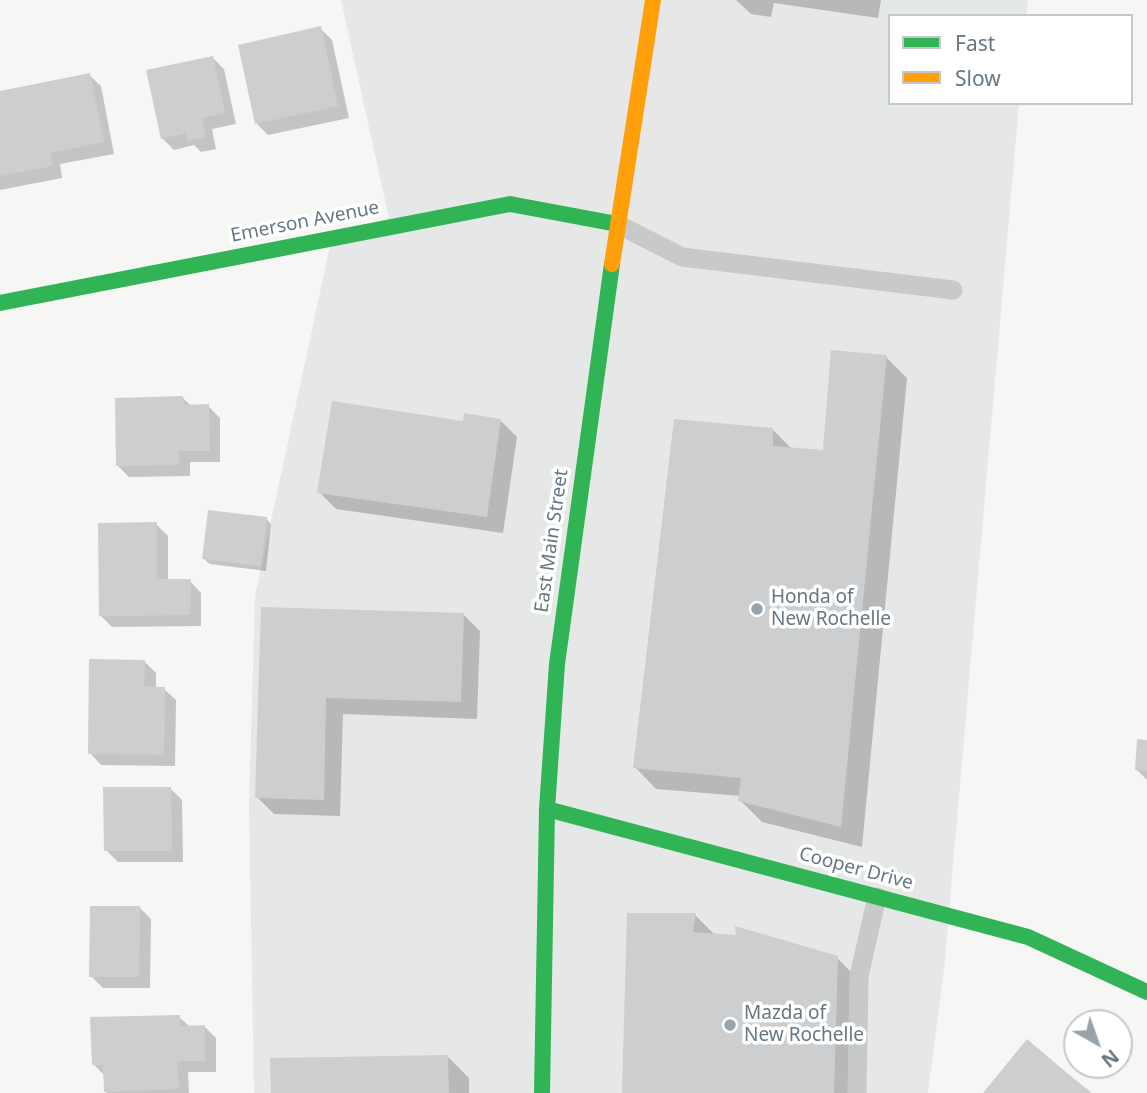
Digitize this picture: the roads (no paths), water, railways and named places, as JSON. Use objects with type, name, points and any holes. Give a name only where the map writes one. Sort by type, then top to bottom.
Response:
[{"type":"street","name":"East Main Street","points":[[542,1093],[547,809],[557,664],[617,224],[653,0]]},
{"type":"street","name":"Emerson Avenue","points":[[0,303],[510,204],[617,224]]},
{"type":"street","name":"Cooper Drive","points":[[547,809],[1028,937],[1147,992]]},
{"type":"lane","points":[[617,224],[682,257],[953,290]]},
{"type":"lane","points":[[857,1093],[859,976],[877,897]]},
{"type":"place","name":"Honda of New Rochelle","points":[[757,609]]},
{"type":"place","name":"Mazda of New Rochelle","points":[[730,1025]]}]
